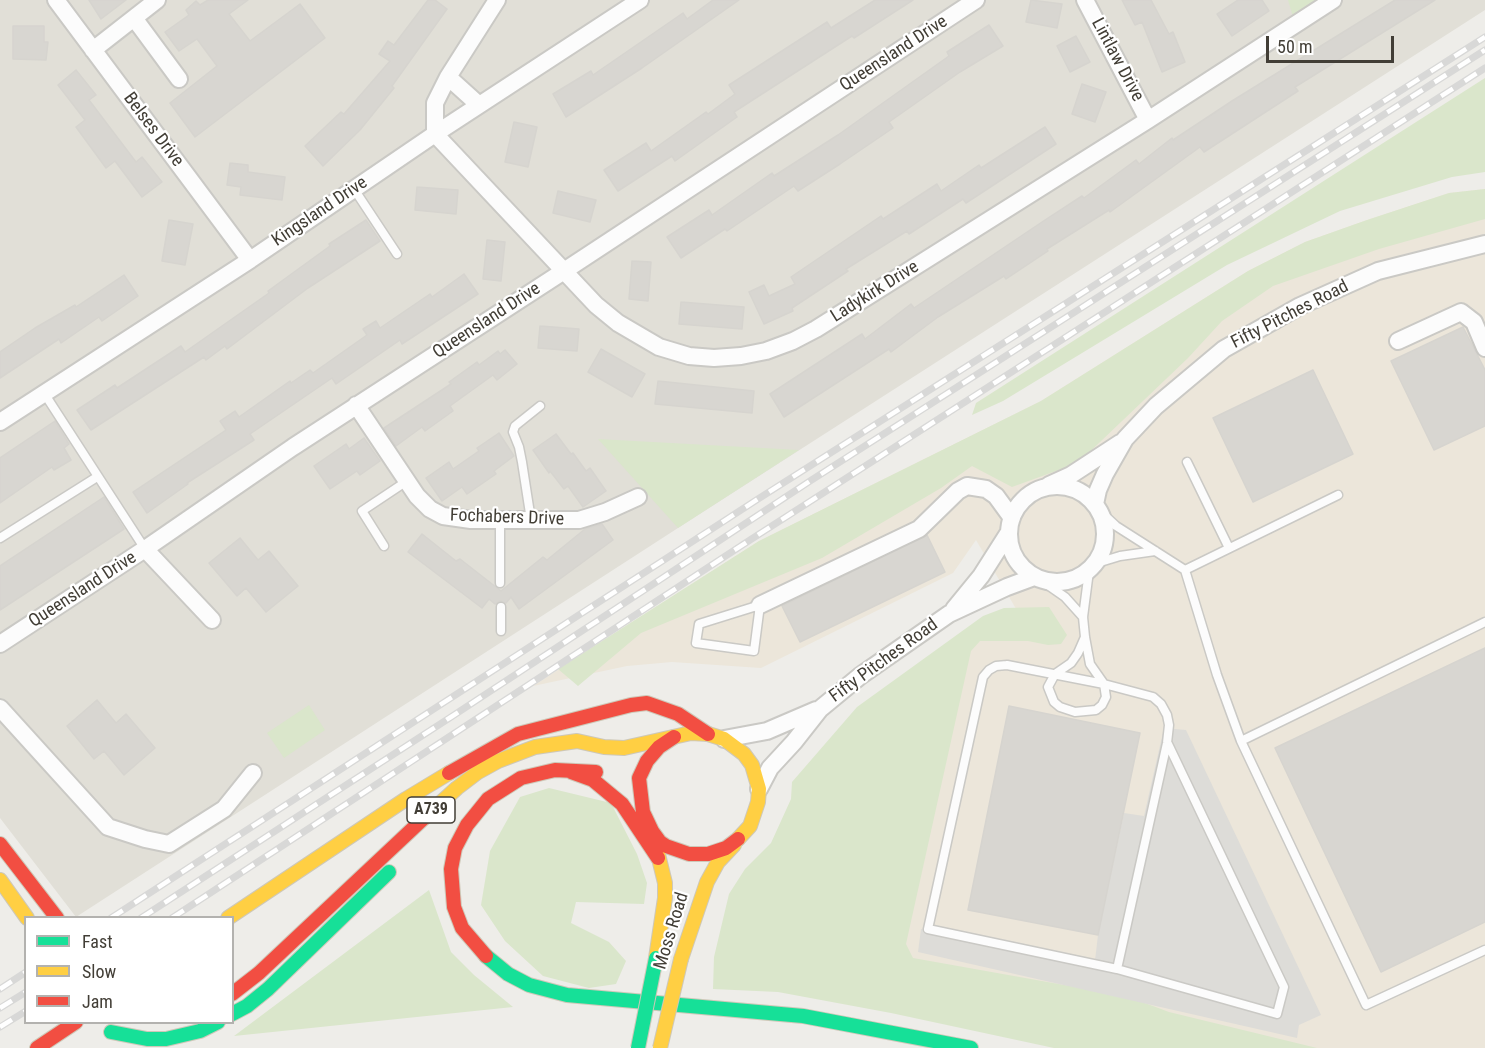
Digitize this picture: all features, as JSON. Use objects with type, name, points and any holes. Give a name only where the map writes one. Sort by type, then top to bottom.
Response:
[{"type":"main road","points":[[231,916],[406,799],[518,734],[647,703],[678,714],[708,734]]},
{"type":"main road","points":[[691,733],[708,734],[724,739],[744,754],[752,765],[759,789],[755,814],[742,836],[726,848],[699,855],[680,852],[660,842],[652,831],[644,812],[639,796],[639,778],[647,761],[659,747],[674,737],[691,733]]},
{"type":"main road","name":"A739","points":[[235,992],[260,973],[433,809],[478,772],[516,753],[551,743],[577,741],[604,747],[624,748],[674,737]]},
{"type":"main road","name":"A739","points":[[471,798],[486,785],[503,776],[537,763],[563,762],[596,772],[613,783],[644,812]]},
{"type":"main road","points":[[596,772],[555,770],[521,778],[501,790],[477,811],[455,848],[451,885],[454,906],[462,928],[489,960],[508,974],[529,985],[567,995],[803,1016],[971,1048]]},
{"type":"main road","points":[[571,772],[593,780],[622,804],[658,858]]},
{"type":"main road","name":"Moss Road","points":[[638,1048],[665,898],[665,883],[652,831]]},
{"type":"main road","name":"Moss Road","points":[[660,1048],[681,959],[707,882],[718,862],[742,836]]},
{"type":"main road","points":[[0,844],[55,916]]},
{"type":"main road","points":[[234,1013],[247,1006],[305,955],[398,864]]},
{"type":"main road","points":[[0,880],[26,916]]},
{"type":"main road","points":[[37,1048],[74,1024]]},
{"type":"main road","points":[[108,1026],[147,1039],[166,1039],[201,1031],[216,1024]]},
{"type":"main road","points":[[108,1026],[122,1048]]},
{"type":"street","name":"Belses Drive","points":[[56,0],[250,260]]},
{"type":"street","points":[[93,50],[157,0]]},
{"type":"street","points":[[435,134],[435,104],[448,76],[497,0]]},
{"type":"street","name":"Kingsland Drive","points":[[0,422],[250,260],[435,134],[640,0]]},
{"type":"street","name":"Queensland Drive","points":[[0,644],[145,549],[356,405],[976,0]]},
{"type":"street","name":"Lintlaw Drive","points":[[1085,0],[1148,120]]},
{"type":"street","name":"Ladykirk Drive","points":[[435,134],[596,305],[618,323],[660,347],[689,356],[714,358],[741,356],[766,351],[816,329],[1148,120],[1333,0]]},
{"type":"street","points":[[134,18],[179,79]]},
{"type":"street","points":[[448,76],[479,105]]},
{"type":"street","name":"Fifty Pitches Road","points":[[1033,493],[1071,475],[1125,439],[1165,398],[1224,349],[1300,306],[1378,271],[1485,244]]},
{"type":"street","points":[[1398,341],[1461,312],[1479,320],[1485,348]]},
{"type":"street","name":"Fochabers Drive","points":[[356,405],[417,496],[430,509],[443,516],[471,520],[579,520],[605,512],[638,497]]},
{"type":"street","name":"Fifty Pitches Road","points":[[1098,508],[1098,490],[1125,439]]},
{"type":"street","points":[[760,605],[919,529],[962,488],[978,487],[996,496],[1015,499],[1051,486],[1065,486],[1079,490],[1098,508],[1106,529],[1104,549],[1093,567],[1079,578],[1060,583],[1038,579],[1016,560],[1010,546],[1010,525],[1018,506],[1033,493]]},
{"type":"street","points":[[996,496],[1010,525]]},
{"type":"street","name":"Fifty Pitches Road","points":[[949,614],[981,576],[1010,525]]},
{"type":"street","points":[[145,549],[212,620]]},
{"type":"street","name":"Fifty Pitches Road","points":[[759,789],[770,768],[820,709],[896,650],[949,614],[1007,587],[1038,579]]},
{"type":"street","points":[[0,708],[108,826],[145,839],[169,844],[224,809],[253,773]]},
{"type":"street","name":"Fifty Pitches Road","points":[[724,739],[767,730],[820,709]]},
{"type":"lane","points":[[354,189],[397,255]]},
{"type":"lane","points":[[44,393],[145,549]]},
{"type":"lane","points":[[531,520],[522,462],[513,432],[515,426],[540,406]]},
{"type":"lane","points":[[1187,462],[1229,548]]},
{"type":"lane","points":[[0,538],[97,477]]},
{"type":"lane","points":[[384,546],[362,511],[407,481]]},
{"type":"lane","points":[[1185,570],[1338,495]]},
{"type":"lane","points":[[1098,508],[1116,526],[1185,570],[1217,675],[1241,741],[1366,1005],[1485,950]]},
{"type":"lane","points":[[500,520],[500,583]]},
{"type":"lane","points":[[1085,637],[1071,663],[1055,674],[1049,683],[1050,696],[1060,707],[1067,710],[1085,712],[1096,710],[1106,697],[1104,684],[1090,664],[1083,617],[1093,567],[1120,556],[1155,551]]},
{"type":"lane","points":[[1038,579],[1065,597],[1083,617]]},
{"type":"lane","points":[[760,605],[754,651],[696,643],[699,624],[760,605]]},
{"type":"lane","points":[[501,607],[501,631]]},
{"type":"lane","points":[[1241,741],[1485,622]]},
{"type":"lane","points":[[1117,969],[1167,743],[1169,725],[1167,715],[1161,704],[1153,697],[1104,684],[1007,665],[996,666],[983,677],[928,929],[1117,969],[1277,1014],[1284,987],[1167,743]]},
{"type":"shaded area","points":[[0,0],[1485,0],[1485,10],[78,916],[75,916],[0,818]]},
{"type":"shaded area","points":[[1485,189],[1485,1048],[1232,1048],[899,968],[882,706],[1019,614],[976,540],[953,573],[761,668],[672,662],[627,666],[533,686],[759,541],[1041,401],[1248,271],[1305,242],[1367,220],[1449,193]]},
{"type":"shaded area","points":[[1164,728],[1186,730],[1321,1015],[1299,1025],[1297,1038],[918,952],[921,929],[1094,969],[1098,935],[1124,813],[1144,816]]},
{"type":"green space","points":[[1288,0],[1319,0],[1293,17]]},
{"type":"green space","points":[[1485,78],[1485,172],[1452,177],[1340,211],[1227,265],[1003,401],[972,415],[976,403]]},
{"type":"green space","points":[[1485,189],[1485,219],[1379,249],[1273,286],[1222,321],[1188,358],[1078,463],[1012,487],[972,466],[941,488],[822,558],[641,633],[578,686],[558,669],[759,541],[1041,401],[1248,271],[1305,242],[1367,220],[1449,193]]},
{"type":"green space","points":[[598,439],[799,450],[678,528]]},
{"type":"green space","points":[[1049,607],[1067,635],[1061,644],[980,641],[971,651],[906,944],[913,958],[1126,996],[1169,1012],[1317,1048],[1054,1048],[891,1013],[778,992],[713,989],[714,957],[729,894],[745,869],[771,843],[791,799],[792,782],[857,707],[983,616],[1004,608]]},
{"type":"green space","points":[[309,705],[325,730],[284,758],[267,733]]},
{"type":"green space","points":[[549,788],[611,803],[637,854],[647,883],[644,904],[576,902],[571,923],[609,942],[626,961],[616,984],[589,988],[543,976],[505,941],[481,905],[490,851],[520,797]]},
{"type":"green space","points":[[429,890],[451,952],[474,975],[513,1007],[234,1036]]},
{"type":"building","points":[[89,0],[126,0],[101,19]]},
{"type":"building","points":[[208,0],[248,0],[229,14],[250,41],[300,4],[325,38],[195,137],[170,103],[217,66],[197,39],[179,51],[165,32],[189,15],[186,10],[196,1],[200,5]]},
{"type":"building","points":[[428,0],[435,0],[447,9],[392,86],[394,88],[360,130],[323,166],[305,146],[341,112],[344,114],[390,61],[379,54],[388,41],[394,45]]},
{"type":"building","points":[[713,0],[739,0],[642,68],[566,117],[553,94],[591,71],[593,75],[683,13],[687,19]]},
{"type":"building","points":[[875,0],[913,0],[854,38],[852,36],[734,112],[737,117],[675,161],[672,156],[618,191],[604,170],[646,143],[651,151],[735,94],[729,85],[827,22],[831,28]]},
{"type":"building","points":[[1031,0],[1062,4],[1057,28],[1026,22]]},
{"type":"building","points":[[1122,0],[1151,0],[1169,34],[1173,32],[1185,62],[1162,72],[1142,22],[1135,25]]},
{"type":"building","points":[[1238,0],[1262,0],[1269,11],[1232,36],[1217,14]]},
{"type":"building","points":[[1395,0],[1435,0],[1295,87],[1298,91],[1204,152],[1200,147],[1110,212],[1109,210],[1047,249],[1048,251],[1006,279],[1004,276],[938,317],[891,352],[889,349],[784,417],[770,394],[862,334],[865,339],[911,304],[914,308],[1082,196],[1084,198],[1136,160],[1139,164],[1172,138],[1173,140]]},
{"type":"building","points":[[989,25],[1003,46],[960,72],[889,122],[893,128],[840,164],[798,191],[794,186],[727,231],[725,229],[681,258],[667,237],[709,210],[712,215],[772,173],[774,176],[838,135],[949,56],[947,52]]},
{"type":"building","points":[[13,26],[44,26],[44,42],[48,42],[46,60],[13,59]]},
{"type":"building","points":[[1076,36],[1090,62],[1070,72],[1057,46]]},
{"type":"building","points":[[76,70],[96,95],[89,100],[136,162],[142,157],[162,182],[142,197],[115,161],[106,168],[76,127],[85,120],[58,85]]},
{"type":"building","points":[[1082,84],[1106,92],[1095,122],[1072,114]]},
{"type":"building","points":[[514,122],[537,127],[528,167],[505,162]]},
{"type":"building","points":[[1045,127],[1056,144],[966,203],[963,199],[909,234],[907,231],[846,269],[848,271],[792,308],[793,311],[764,324],[749,292],[764,285],[769,296],[795,284],[791,277],[881,216],[883,219],[937,184],[941,191],[979,165],[981,168]]},
{"type":"building","points":[[230,163],[248,165],[248,172],[285,177],[282,200],[240,195],[241,187],[227,185]]},
{"type":"building","points":[[417,187],[458,190],[456,214],[415,210]]},
{"type":"building","points":[[558,191],[596,200],[590,222],[553,213]]},
{"type":"building","points":[[169,220],[193,224],[185,265],[162,261]]},
{"type":"building","points":[[366,220],[380,241],[308,288],[227,349],[225,346],[206,360],[204,357],[91,430],[77,410],[115,385],[117,388],[181,346],[185,352],[269,293],[268,291],[330,246],[329,244]]},
{"type":"building","points":[[487,240],[505,242],[501,281],[483,279]]},
{"type":"building","points":[[632,261],[651,262],[648,301],[629,299]]},
{"type":"building","points":[[464,274],[478,294],[402,344],[400,340],[336,384],[332,378],[250,434],[254,440],[187,483],[147,513],[133,492],[226,430],[220,421],[235,411],[239,417],[290,381],[291,383],[310,370],[313,373],[367,335],[363,329],[376,321],[380,328],[430,294],[432,297]]},
{"type":"building","points":[[124,275],[138,296],[102,321],[99,317],[61,343],[59,339],[0,378],[0,352],[35,328],[75,305],[76,307]]},
{"type":"building","points":[[681,302],[744,307],[742,329],[679,324]]},
{"type":"building","points":[[540,326],[579,329],[577,351],[538,348]]},
{"type":"building","points":[[1463,327],[1485,370],[1485,426],[1434,450],[1391,361]]},
{"type":"building","points":[[601,349],[645,374],[632,397],[588,372]]},
{"type":"building","points":[[505,350],[517,364],[497,380],[493,375],[450,406],[453,411],[425,431],[422,427],[396,446],[384,428],[451,384],[449,382],[477,362],[479,365],[498,351],[500,354]]},
{"type":"building","points":[[1313,370],[1353,454],[1253,502],[1213,418]]},
{"type":"building","points":[[658,381],[754,391],[752,413],[655,404]]},
{"type":"building","points":[[55,421],[69,444],[64,448],[71,460],[54,470],[52,467],[0,503],[0,458]]},
{"type":"building","points":[[499,433],[514,456],[494,471],[496,474],[467,494],[462,487],[442,501],[426,478],[449,462],[453,469],[479,451],[477,448]]},
{"type":"building","points":[[556,434],[586,471],[590,468],[606,491],[583,507],[568,486],[564,489],[550,471],[549,473],[533,450]]},
{"type":"building","points":[[364,438],[380,461],[360,475],[357,471],[330,489],[314,466],[346,444],[349,449]]},
{"type":"building","points":[[104,497],[124,529],[0,610],[0,566]]},
{"type":"building","points":[[602,524],[613,540],[519,609],[511,597],[506,603],[500,601],[495,604],[489,599],[482,608],[408,552],[422,534],[456,561],[460,559],[501,591],[543,557],[547,560],[585,529]]},
{"type":"building","points":[[927,535],[945,572],[800,642],[782,606]]},
{"type":"building","points":[[240,538],[258,560],[269,551],[298,586],[266,612],[246,588],[237,596],[209,563]]},
{"type":"building","points":[[1485,648],[1485,922],[1381,972],[1275,748]]},
{"type":"building","points":[[97,700],[116,723],[126,714],[155,748],[124,775],[104,751],[94,759],[67,726]]},
{"type":"building","points":[[1009,706],[1140,733],[1098,935],[968,910]]},
{"type":"railway","points":[[114,916],[758,499],[1485,37]]},
{"type":"railway","points":[[144,916],[810,481],[1485,50]]},
{"type":"railway","points":[[175,916],[750,540],[1485,68]]},
{"type":"railway","points":[[0,989],[24,973]]},
{"type":"railway","points":[[0,1008],[24,993]]},
{"type":"railway","points":[[0,1027],[24,1012]]},
{"type":"traffic: fast","points":[[234,1013],[247,1006],[268,989],[389,872]]},
{"type":"traffic: fast","points":[[486,956],[508,974],[529,985],[567,995],[803,1016],[971,1048]]},
{"type":"traffic: fast","points":[[638,1048],[656,958]]},
{"type":"traffic: fast","points":[[111,1032],[147,1039],[166,1039],[200,1031],[214,1024]]},
{"type":"traffic: slow","points":[[424,818],[478,772],[498,761],[535,747],[577,741],[604,747],[624,748],[691,733],[708,734],[724,739],[744,754],[752,765],[759,789],[758,802],[750,826],[738,839]]},
{"type":"traffic: slow","points":[[231,916],[406,799],[449,773]]},
{"type":"traffic: slow","points":[[654,838],[665,883],[656,958]]},
{"type":"traffic: slow","points":[[681,959],[707,882],[718,862],[734,845]]},
{"type":"traffic: slow","points":[[0,880],[26,916]]},
{"type":"traffic: slow","points":[[660,1048],[681,959]]},
{"type":"traffic: jam","points":[[449,773],[518,734],[631,705],[647,703],[678,714],[708,734]]},
{"type":"traffic: jam","points":[[674,737],[659,747],[647,761],[639,778],[643,812],[652,831],[666,846],[689,854],[708,854],[726,848],[738,839]]},
{"type":"traffic: jam","points":[[486,956],[462,928],[454,907],[451,869],[455,848],[467,825],[488,799],[521,778],[555,770],[596,772]]},
{"type":"traffic: jam","points":[[571,772],[593,780],[622,804],[658,858]]},
{"type":"traffic: jam","points":[[234,992],[259,973],[424,818]]},
{"type":"traffic: jam","points":[[0,844],[55,916]]},
{"type":"traffic: jam","points":[[37,1048],[73,1024]]}]
